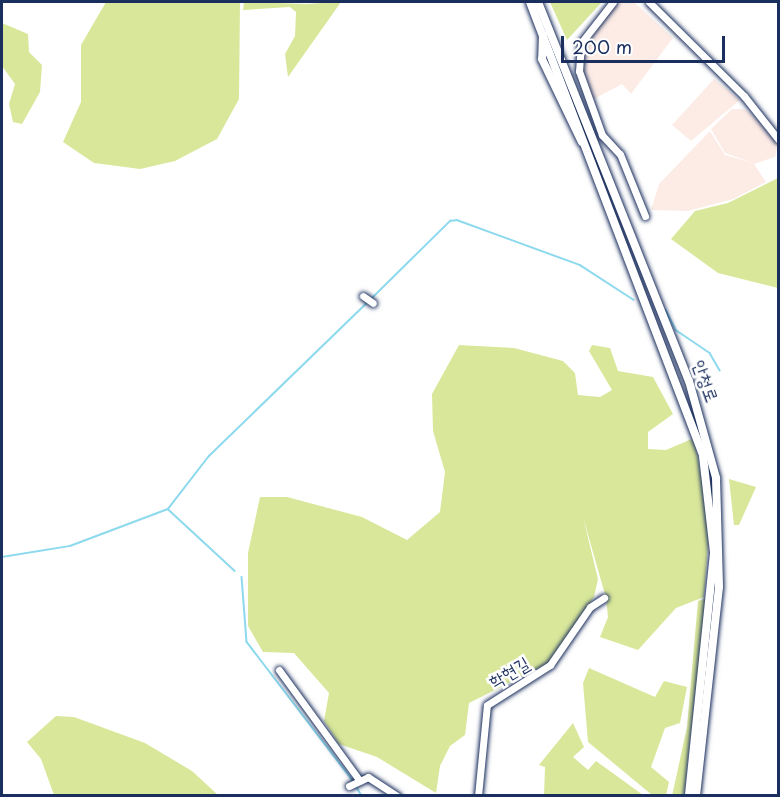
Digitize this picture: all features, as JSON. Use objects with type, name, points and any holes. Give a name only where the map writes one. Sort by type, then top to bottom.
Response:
[{"type":"street","name":"안청로","points":[[530,2],[593,158],[697,432],[709,487],[714,553],[689,795]]},
{"type":"street","name":"안청로","points":[[538,2],[689,381],[715,469],[719,587],[696,795]]},
{"type":"street","points":[[613,2],[581,43],[579,71],[602,135],[620,154],[645,216]]},
{"type":"street","points":[[649,2],[744,96],[778,139]]},
{"type":"street","points":[[543,32],[542,59],[573,128],[593,158]]},
{"type":"street","points":[[363,296],[373,303]]},
{"type":"street","name":"학현길","points":[[478,795],[486,705],[550,665],[590,607],[604,598]]},
{"type":"street","points":[[279,670],[360,781]]},
{"type":"street","points":[[349,786],[360,781],[380,780],[397,795]]},
{"type":"shaded area","points":[[615,2],[634,2],[673,38],[631,94],[622,84],[594,99],[581,70],[583,43]]},
{"type":"shaded area","points":[[714,79],[740,100],[691,141],[672,125]]},
{"type":"shaded area","points":[[732,109],[744,109],[755,117],[778,144],[775,157],[754,164],[766,182],[733,199],[688,211],[651,210],[659,184],[710,131],[725,155],[753,163],[725,153],[711,129]]},
{"type":"green space","points":[[106,2],[240,2],[239,99],[217,139],[175,161],[140,169],[94,163],[63,142],[81,102],[81,45]]},
{"type":"green space","points":[[244,2],[306,4],[341,2],[288,77],[285,54],[295,36],[296,12],[290,7],[243,10]]},
{"type":"green space","points":[[550,2],[602,2],[567,40]]},
{"type":"green space","points":[[2,23],[28,34],[29,52],[42,65],[40,92],[22,124],[13,122],[9,104],[15,84],[2,66]]},
{"type":"green space","points":[[778,178],[778,288],[718,273],[671,239],[695,211],[728,203]]},
{"type":"green space","points":[[459,345],[514,348],[563,361],[575,373],[578,395],[600,397],[612,390],[589,351],[592,345],[610,348],[618,371],[653,377],[673,414],[648,432],[648,449],[666,450],[694,438],[707,508],[708,545],[704,597],[676,608],[638,650],[600,637],[608,617],[606,598],[583,517],[598,579],[594,597],[549,663],[469,703],[465,735],[450,746],[440,766],[436,793],[377,757],[339,744],[324,721],[329,693],[294,653],[263,652],[248,626],[248,553],[260,497],[287,497],[362,517],[407,540],[440,512],[445,472],[433,431],[432,394]]},
{"type":"green space","points":[[729,479],[756,487],[739,525],[734,525]]},
{"type":"green space","points":[[706,598],[684,795],[672,796],[687,727],[698,601]]},
{"type":"green space","points":[[589,668],[655,697],[664,681],[687,687],[680,723],[665,728],[651,767],[669,782],[666,795],[652,795],[588,742],[583,683]]},
{"type":"green space","points":[[56,716],[74,717],[145,743],[192,771],[218,795],[54,795],[41,759],[27,742]]},
{"type":"green space","points":[[573,723],[584,747],[573,757],[588,770],[596,761],[643,795],[544,795],[545,767],[539,765]]},
{"type":"waterway","points":[[372,298],[450,221],[457,220],[580,265],[634,300]]},
{"type":"waterway","points":[[168,509],[209,456],[368,302]]},
{"type":"waterway","points":[[666,310],[676,330],[710,353],[720,370]]},
{"type":"waterway","points":[[2,557],[70,546],[168,509],[235,571]]},
{"type":"waterway","points":[[242,577],[247,642],[354,782]]},
{"type":"waterway","points":[[356,786],[362,796]]}]
